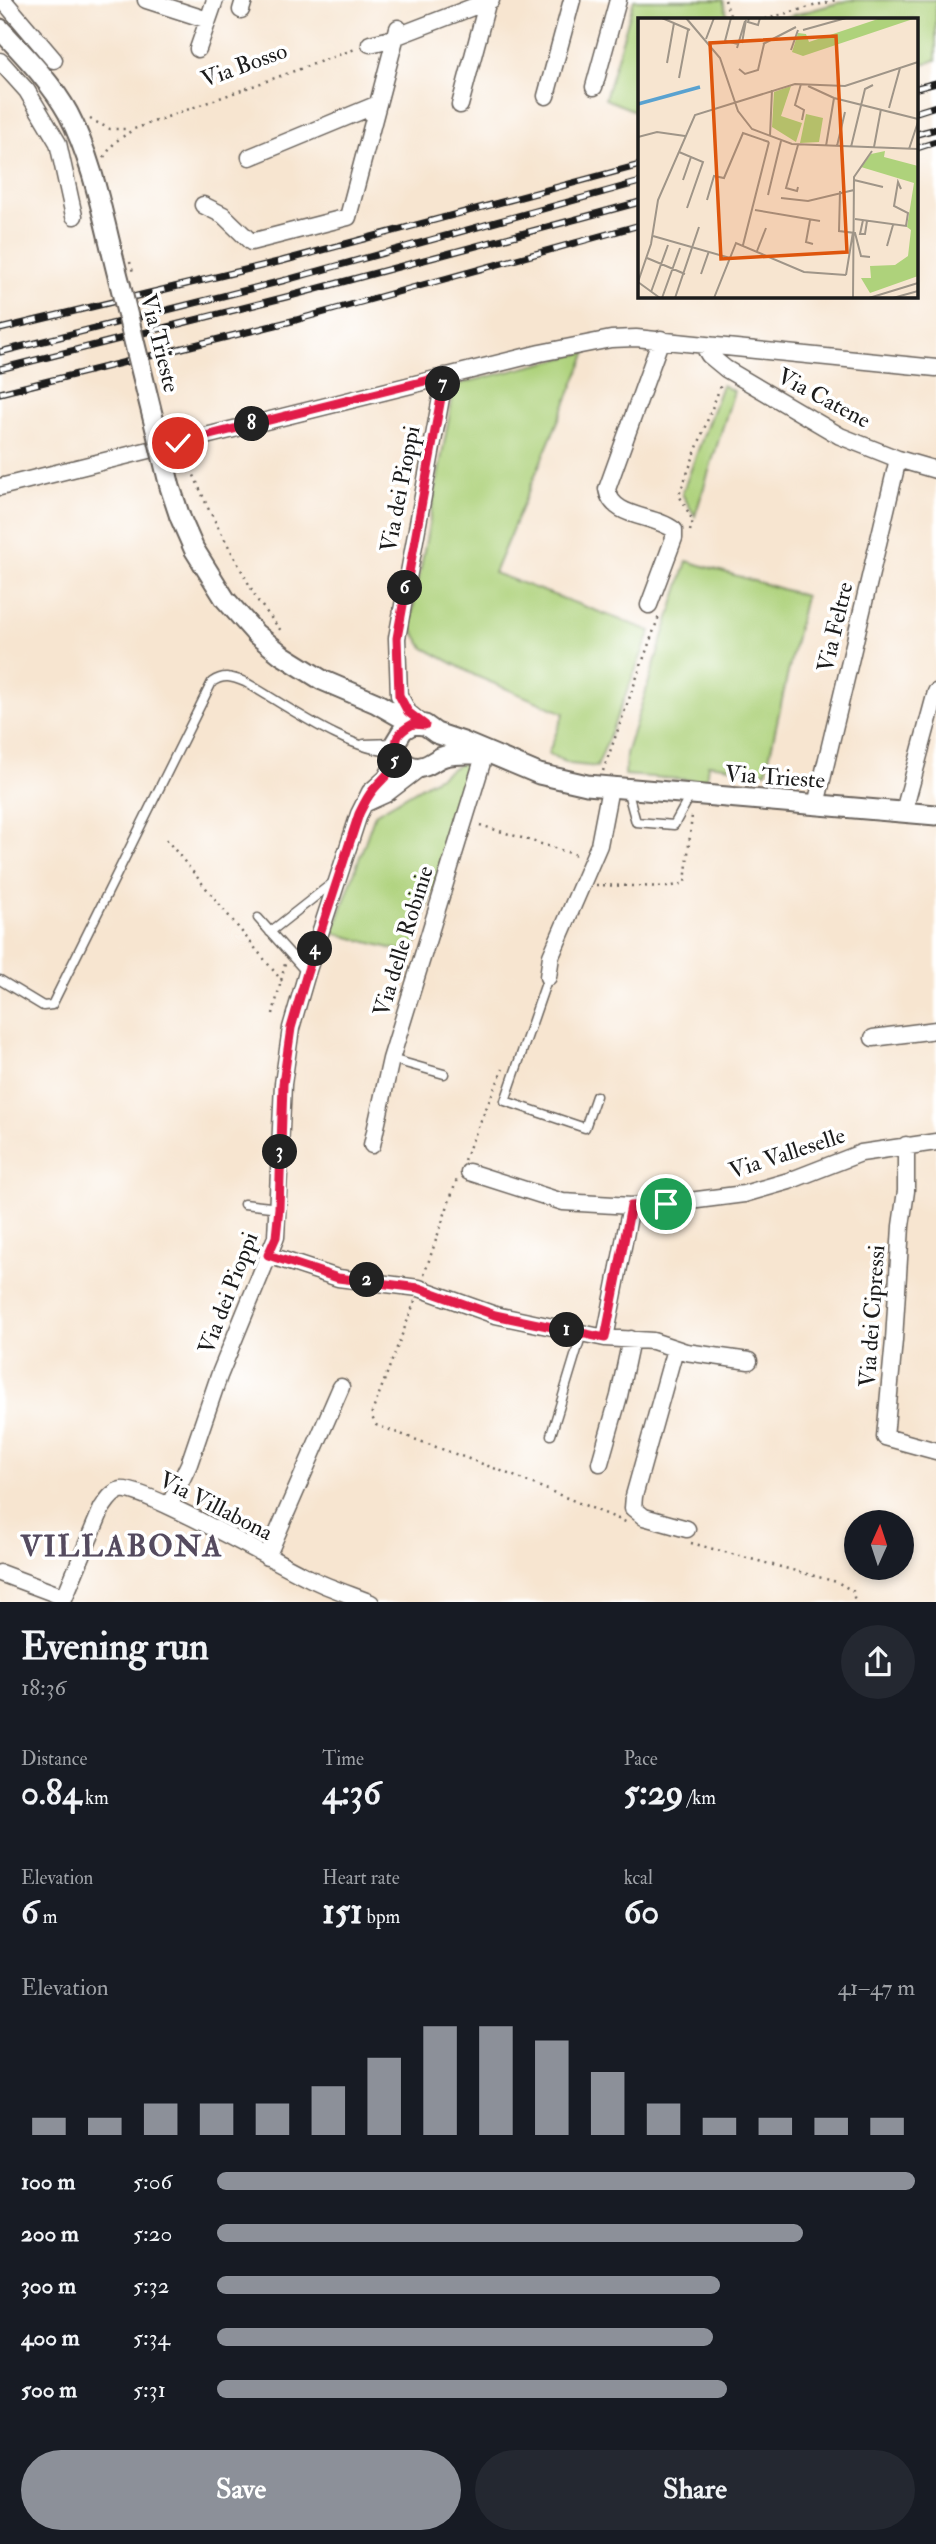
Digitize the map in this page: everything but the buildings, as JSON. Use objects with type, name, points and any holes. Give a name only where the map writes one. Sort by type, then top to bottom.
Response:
[{"type":"street","points":[[3,0],[54,60]]},
{"type":"street","points":[[146,0],[207,22]]},
{"type":"street","points":[[198,49],[215,0]]},
{"type":"street","points":[[370,44],[466,0]]},
{"type":"street","points":[[397,32],[489,0]]},
{"type":"street","points":[[460,105],[489,0]]},
{"type":"street","points":[[546,96],[572,0]]},
{"type":"street","points":[[594,87],[618,0]]},
{"type":"street","name":"Via Trieste","points":[[0,29],[81,123],[90,170],[170,487],[180,517],[212,580],[237,614],[266,644],[322,680],[370,703],[485,753],[568,782],[619,788],[692,802],[816,805],[936,815]]},
{"type":"street","points":[[203,205],[223,215],[251,242],[348,217],[397,32]]},
{"type":"street","points":[[0,61],[27,91],[58,143],[74,216]]},
{"type":"street","points":[[250,156],[378,104]]},
{"type":"street","points":[[0,487],[445,376],[611,339],[661,339],[936,368]]},
{"type":"street","points":[[649,605],[674,538],[674,530],[618,507],[609,497],[607,489],[661,339]]},
{"type":"street","name":"Via Catene","points":[[703,345],[709,355],[726,369],[840,436],[898,459],[936,470]]},
{"type":"street","name":"Via dei Pioppi","points":[[425,727],[408,712],[399,695],[397,638],[445,376]]},
{"type":"street","name":"Via Feltre","points":[[816,805],[898,459]]},
{"type":"street","points":[[904,811],[936,692]]},
{"type":"street","name":"Via Trieste","points":[[370,703],[386,721],[396,747],[410,766],[427,764],[447,756],[485,753]]},
{"type":"street","points":[[364,804],[386,794],[427,764],[440,747],[425,727],[402,730],[396,747]]},
{"type":"street","name":"Via dei Pioppi","points":[[169,1506],[189,1464],[219,1376],[276,1237],[283,1084],[291,1028],[337,880],[364,804],[370,792],[386,778],[396,747]]},
{"type":"street","name":"Via delle Robinie","points":[[372,1145],[391,1059],[485,753]]},
{"type":"street","points":[[548,976],[551,956],[599,845],[619,788]]},
{"type":"street","points":[[873,1038],[936,1030]]},
{"type":"street","name":"Via Valleselle","points":[[469,1172],[563,1202],[631,1206],[744,1194],[789,1181],[861,1153],[936,1142]]},
{"type":"street","name":"Via dei Cipressi","points":[[905,1145],[906,1191],[884,1437],[936,1451]]},
{"type":"street","points":[[605,1338],[631,1206]]},
{"type":"street","points":[[268,1255],[338,1278],[419,1288],[495,1315],[605,1338],[653,1341],[686,1352],[749,1361]]},
{"type":"street","points":[[600,1463],[625,1372],[631,1339]]},
{"type":"street","points":[[675,1349],[633,1508],[644,1517],[685,1535]]},
{"type":"street","points":[[267,1557],[341,1387]]},
{"type":"street","name":"Via Villabona","points":[[63,1600],[102,1508],[111,1495],[119,1490],[133,1491],[169,1506],[312,1579],[371,1602]]},
{"type":"street","points":[[0,1573],[63,1600]]},
{"type":"lane","points":[[0,980],[43,1006],[52,1005],[212,682],[228,677],[245,682],[342,738],[361,745],[396,747]]},
{"type":"lane","points":[[619,788],[636,822],[674,825],[692,802]]},
{"type":"lane","points":[[270,932],[328,884],[337,880]]},
{"type":"lane","points":[[258,918],[307,973]]},
{"type":"lane","points":[[548,976],[505,1101],[585,1128],[596,1096]]},
{"type":"lane","points":[[391,1059],[444,1073]]},
{"type":"lane","points":[[244,1203],[279,1208]]},
{"type":"lane","points":[[551,1435],[582,1333]]},
{"type":"path","points":[[725,0],[731,18]]},
{"type":"path","points":[[769,18],[835,0]]},
{"type":"path","name":"Via Bosso","points":[[104,158],[115,142],[134,129],[370,44]]},
{"type":"path","name":"Via Bosso","points":[[81,123],[110,129],[134,129]]},
{"type":"path","points":[[130,262],[135,280]]},
{"type":"path","points":[[172,422],[208,508],[258,601],[285,635]]},
{"type":"path","points":[[591,885],[669,887],[685,883],[692,802]]},
{"type":"path","points":[[479,824],[587,858]]},
{"type":"path","points":[[166,839],[282,981]]},
{"type":"path","points":[[273,1014],[285,964]]},
{"type":"path","points":[[422,1280],[460,1168],[508,1060]]},
{"type":"path","points":[[416,1296],[371,1415],[376,1424],[499,1470],[635,1526]]},
{"type":"path","points":[[685,1535],[837,1582],[853,1591],[855,1602]]},
{"type":"green space","points":[[634,0],[723,0],[728,18],[638,18],[638,112],[605,99]]},
{"type":"green space","points":[[849,0],[936,0],[936,60],[918,66],[918,18],[783,18]]},
{"type":"green space","points":[[587,352],[494,573],[651,631],[597,767],[570,764],[548,754],[564,713],[476,676],[424,648],[410,626],[455,385]]},
{"type":"green space","points":[[722,385],[734,391],[695,516],[682,494]]},
{"type":"green space","points":[[687,561],[805,596],[766,772],[708,764],[706,781],[625,775],[626,754]]},
{"type":"green space","points":[[460,764],[470,766],[413,954],[333,933],[375,814]]},
{"type":"railway","points":[[918,88],[936,83]]},
{"type":"railway","points":[[918,112],[936,106]]},
{"type":"railway","points":[[918,134],[936,129]]},
{"type":"railway","points":[[918,148],[936,142]]},
{"type":"railway","points":[[0,329],[282,261],[638,166]]},
{"type":"railway","points":[[0,352],[286,280],[638,183]]},
{"type":"railway","points":[[0,369],[290,296],[638,203]]},
{"type":"railway","points":[[0,393],[296,320],[638,226]]},
{"type":"district","name":"VILLABONA","points":[[122,1546]]},
{"type":"route","points":[[178,443],[445,376],[397,638],[399,695],[408,712],[425,725],[413,724],[400,733],[395,743],[398,755],[395,763],[386,778],[370,792],[359,814],[307,973],[291,1028],[283,1084],[279,1208],[276,1237],[268,1255],[338,1278],[419,1288],[495,1315],[605,1338],[631,1206],[666,1204]]}]
